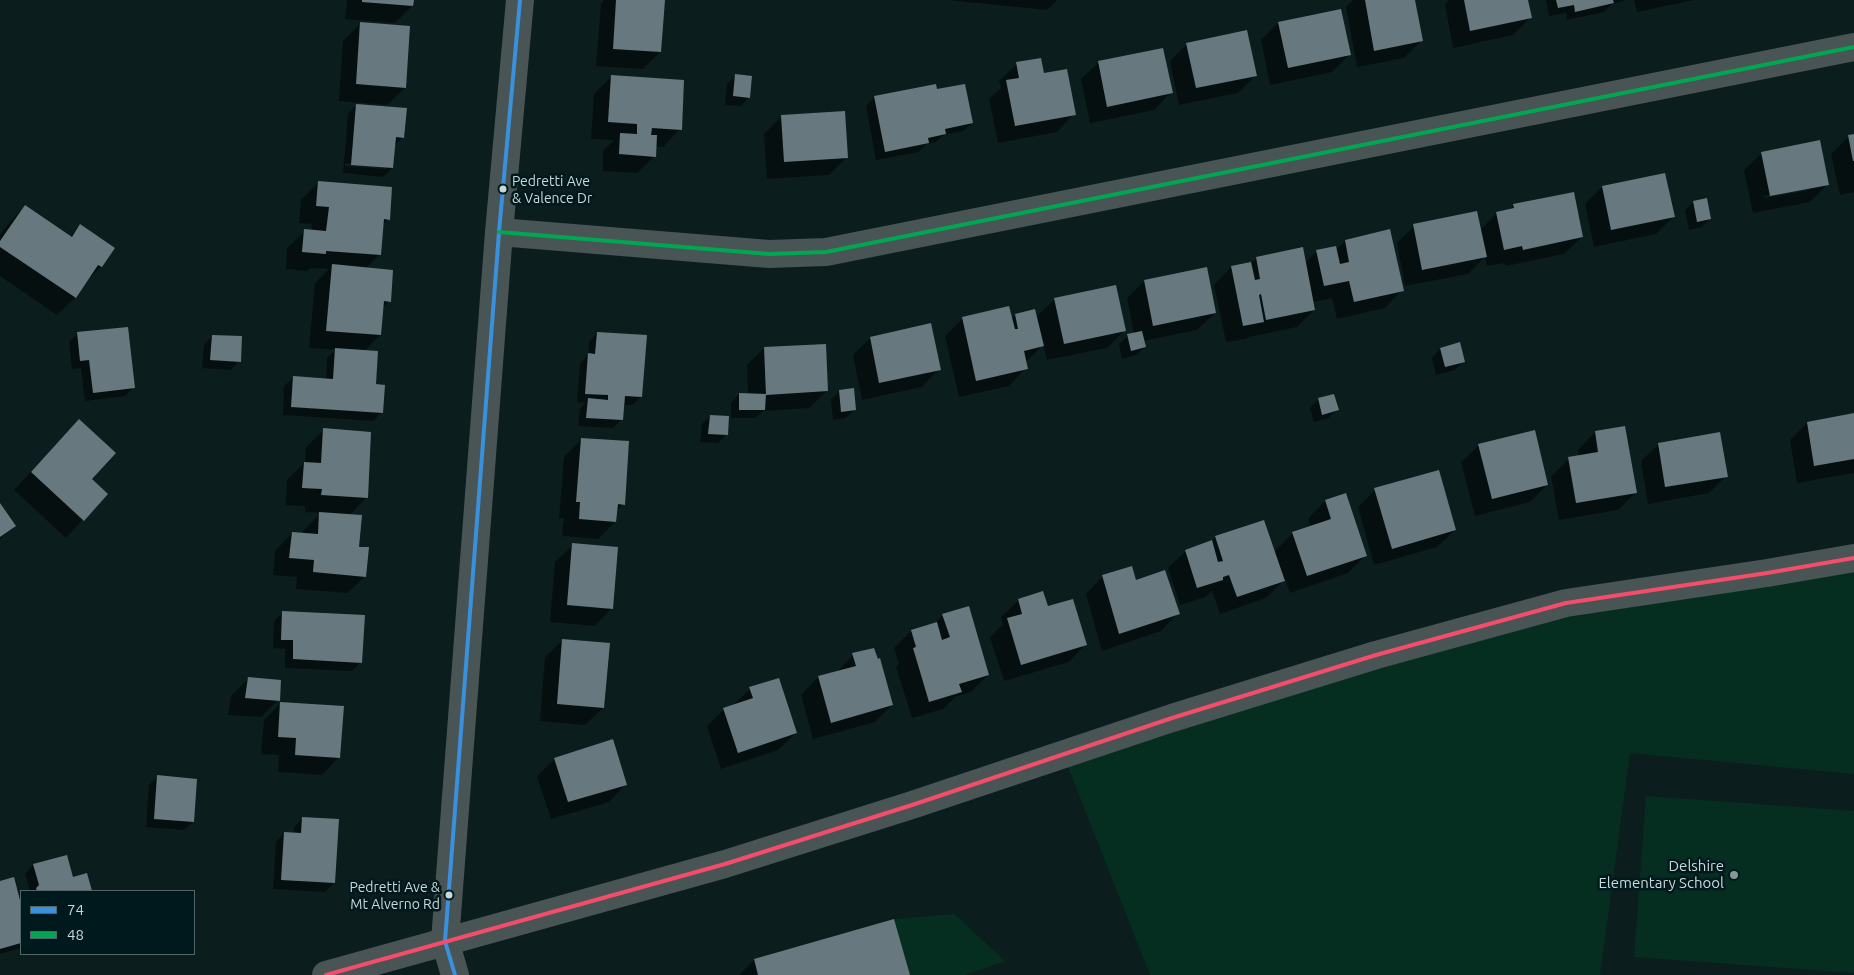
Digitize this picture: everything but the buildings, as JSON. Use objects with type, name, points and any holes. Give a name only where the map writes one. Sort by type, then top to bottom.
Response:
[{"type":"street","points":[[455,975],[445,941],[499,232],[520,0]]},
{"type":"street","points":[[499,232],[769,254],[826,252],[1854,47]]},
{"type":"street","points":[[326,975],[725,864],[912,805],[1172,718],[1376,655],[1556,605],[1854,558]]},
{"type":"green space","points":[[1854,558],[1854,774],[1630,753],[1600,975],[1150,975],[1063,754],[1376,655]]},
{"type":"green space","name":"Delshire Elementary School","points":[[1646,796],[1854,811],[1854,973],[1634,957]]},
{"type":"green space","points":[[954,914],[1005,961],[965,975],[910,975],[894,919]]},
{"type":"transit line","name":"74","points":[[455,975],[445,941],[499,232],[520,0]]},
{"type":"transit line","name":"48","points":[[499,232],[769,254],[826,252],[1854,47]]},
{"type":"transit line","points":[[326,975],[725,864],[912,805],[1172,718],[1376,655],[1566,603],[1854,558]]},
{"type":"place","name":"Pedretti Ave & Valence Dr","points":[[503,189]]},
{"type":"place","name":"Delshire Elementary School","points":[[1734,875]]},
{"type":"place","name":"Pedretti Ave & Mt Alverno Rd","points":[[449,895]]}]
